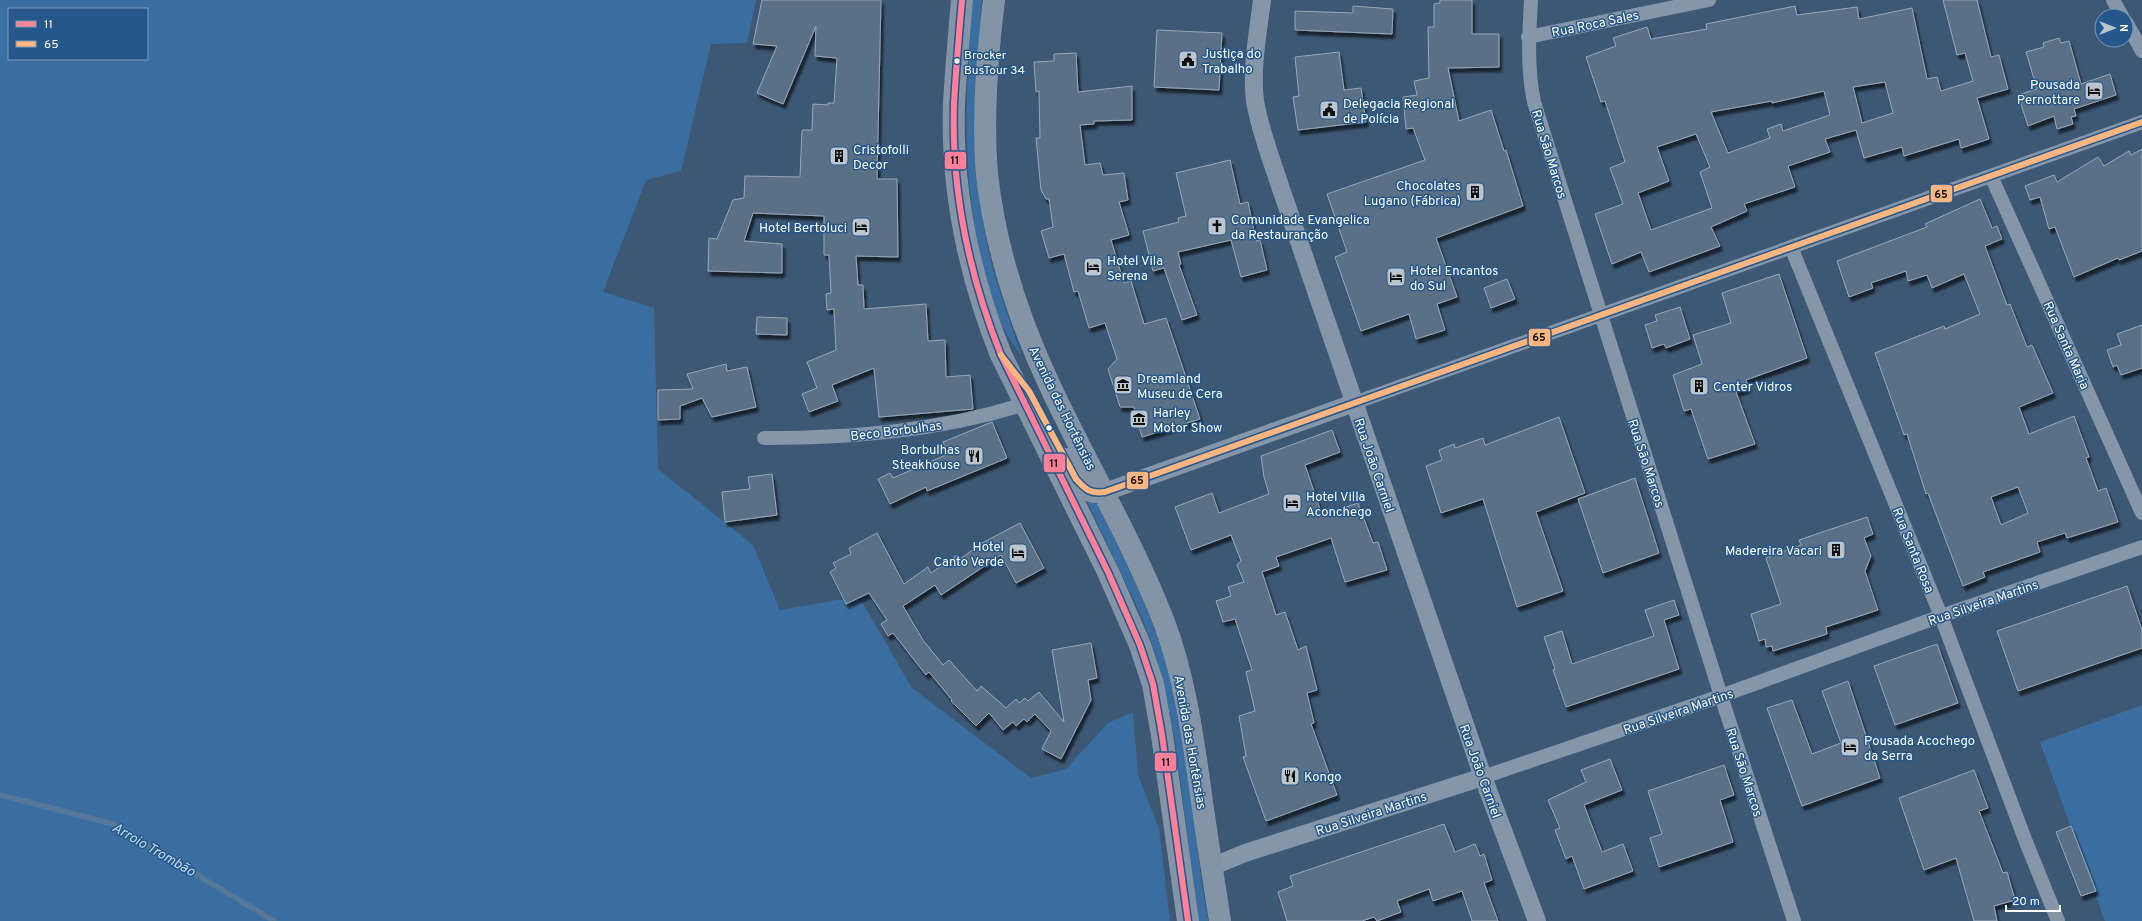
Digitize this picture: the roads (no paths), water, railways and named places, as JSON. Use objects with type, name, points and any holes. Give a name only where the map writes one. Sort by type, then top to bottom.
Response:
[{"type":"main road","name":"Avenida das Hortênsias","points":[[962,0],[954,104],[955,155],[959,205],[971,264],[988,322],[1001,355],[1108,572],[1140,645],[1151,677],[1162,735],[1188,921]]},
{"type":"main road","name":"Avenida das Hortênsias","points":[[994,0],[986,80],[987,173],[993,216],[1006,268],[1023,320],[1050,386],[1105,492],[1161,616],[1178,667],[1189,714],[1220,921]]},
{"type":"main road","points":[[1001,355],[1029,392],[1076,479],[1086,491],[1093,494],[1105,492]]},
{"type":"street","name":"Rua João Carniel","points":[[1262,0],[1255,61],[1254,85],[1257,108],[1281,190],[1483,777],[1537,921]]},
{"type":"street","name":"Rua São Marcos","points":[[1531,0],[1528,37],[1529,76],[1534,102],[1600,315],[1794,921]]},
{"type":"street","name":"Rua Roca Sales","points":[[1528,37],[1709,0]]},
{"type":"street","points":[[2134,36],[2142,51]]},
{"type":"street","points":[[1105,492],[2142,122]]},
{"type":"street","name":"Rua Santa Maria","points":[[1991,176],[2142,513]]},
{"type":"street","name":"Rua Santa Rosa","points":[[1791,247],[1941,616],[2026,842],[2058,921]]},
{"type":"street","name":"Beco Borbulhas","points":[[764,438],[834,437],[907,431],[965,420],[1025,404]]},
{"type":"street","name":"Rua Silveira Martins","points":[[1211,866],[1245,853],[1483,777],[1721,696],[1941,616],[2142,547]]},
{"type":"waterway","name":"Arroio Trombão","points":[[0,795],[113,824],[274,921]]},
{"type":"place","name":"Justiça do Trabalho","points":[[1188,60]]},
{"type":"place","name":"Brocker BusTour 34","points":[[957,61]]},
{"type":"place","name":"Pousada Pernottare","points":[[2094,91]]},
{"type":"place","name":"Delegacia Regional de Polícia","points":[[1329,110]]},
{"type":"place","name":"Cristofolli Decor","points":[[839,156]]},
{"type":"place","name":"Chocolates Lugano (Fábrica)","points":[[1475,192]]},
{"type":"place","name":"Comunidade Evangelica da Restauranção","points":[[1217,226]]},
{"type":"place","name":"Hotel Bertoluci","points":[[861,227]]},
{"type":"place","name":"Hotel Vila Serena","points":[[1093,267]]},
{"type":"place","name":"Hotel Encantos do Sul","points":[[1396,277]]},
{"type":"place","name":"Dreamland Museu de Cera","points":[[1123,385]]},
{"type":"place","name":"Center Vidros","points":[[1699,386]]},
{"type":"place","name":"Harley Motor Show","points":[[1139,419]]},
{"type":"place","name":"Borbulhas Steakhouse","points":[[974,456]]},
{"type":"place","name":"Hotel Villa Aconchego","points":[[1292,503]]},
{"type":"place","name":"Madereira Vacari","points":[[1836,550]]},
{"type":"place","name":"Hotel Canto Verde","points":[[1018,553]]},
{"type":"place","name":"Pousada Acochego da Serra","points":[[1850,747]]},
{"type":"place","name":"Kongo","points":[[1290,776]]}]
